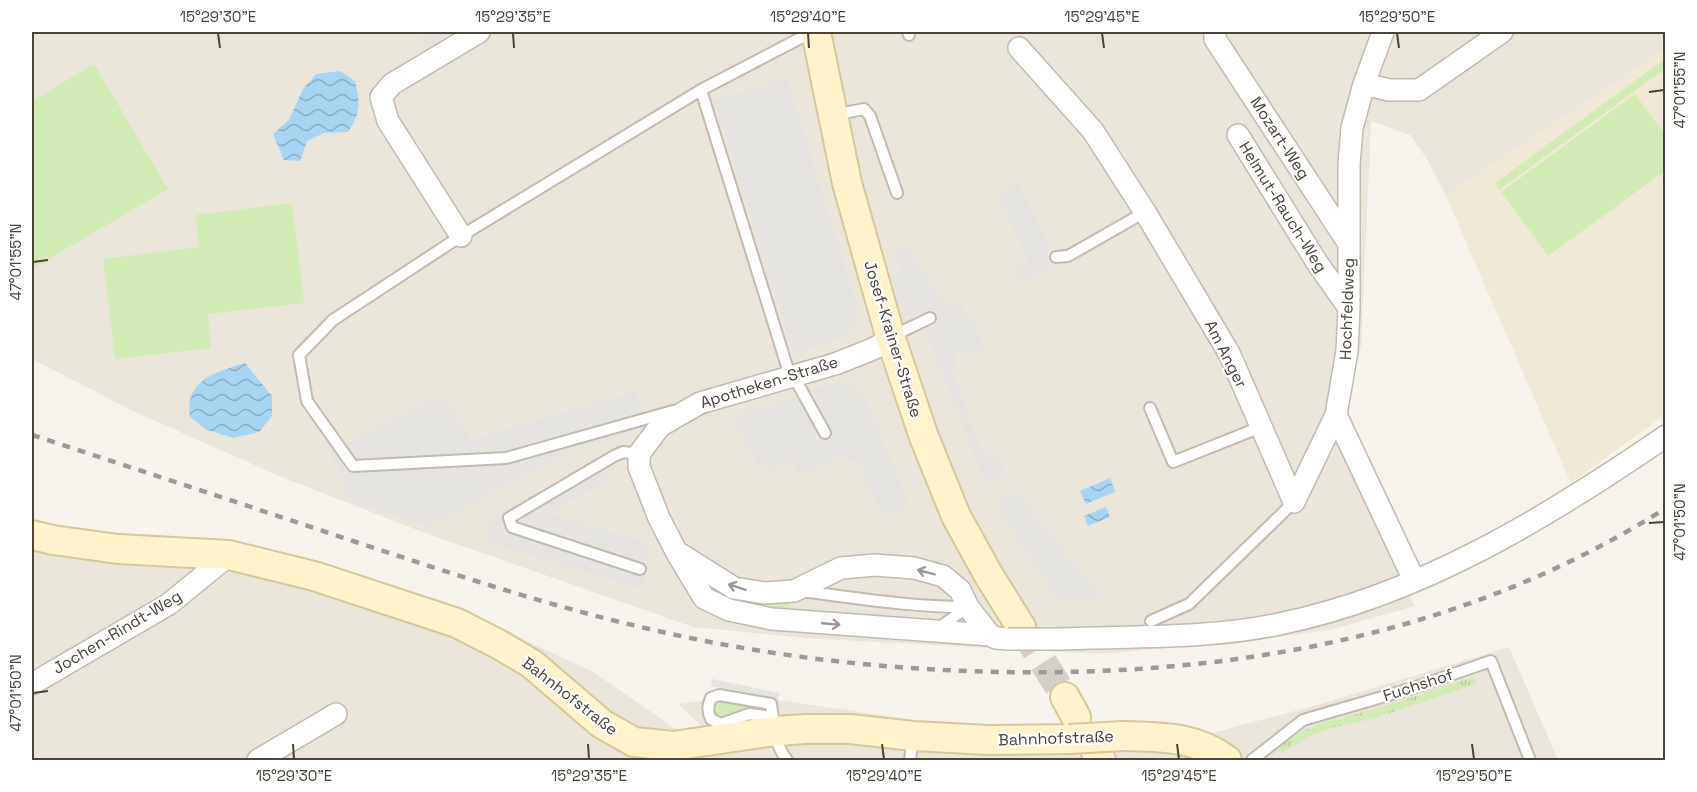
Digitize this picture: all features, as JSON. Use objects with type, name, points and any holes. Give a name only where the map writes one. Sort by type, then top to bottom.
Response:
[{"type":"street","points":[[461,236],[388,121],[381,97],[392,84],[479,32]]},
{"type":"street","name":"Josef-Krainer-Straße","points":[[814,32],[846,183],[891,339],[924,437],[956,516],[988,574],[1006,634]]},
{"type":"street","name":"Mozart-Weg","points":[[1215,32],[1215,39],[1349,244]]},
{"type":"street","name":"Hochfeldweg","points":[[1294,502],[1335,415],[1347,351],[1350,308],[1349,164],[1352,128],[1364,84],[1383,32]]},
{"type":"street","points":[[1364,84],[1389,90],[1419,90],[1502,32]]},
{"type":"street","name":"Am Anger","points":[[1019,48],[1093,131],[1145,212],[1229,353],[1294,502]]},
{"type":"street","name":"Helmut-Rauch-Weg","points":[[1238,135],[1316,261],[1350,308]]},
{"type":"street","name":"Apotheken-Straße","points":[[700,403],[835,364],[891,339]]},
{"type":"street","points":[[700,403],[660,426],[639,454],[639,467],[659,518],[704,598],[729,610],[772,619],[1061,639],[1176,635],[1256,628],[1356,605],[1489,546],[1593,486],[1665,436]]},
{"type":"street","points":[[1335,415],[1414,580]]},
{"type":"street","name":"Bahnhofstraße","points":[[32,535],[118,549],[229,555],[314,576],[457,622],[532,664],[632,752],[673,746],[774,724],[850,729],[911,748],[1081,733],[1176,738],[1214,751],[1227,760]]},
{"type":"street","points":[[677,553],[734,588],[764,593],[794,591],[841,568],[875,565],[914,568],[943,576],[960,590],[969,607],[1006,634]]},
{"type":"street","name":"Jochen-Rindt-Weg","points":[[32,684],[169,604],[229,555]]},
{"type":"street","points":[[794,591],[796,621]]},
{"type":"street","points":[[258,760],[336,714]]},
{"type":"lane","points":[[461,236],[701,90],[814,32]]},
{"type":"lane","points":[[701,90],[789,376],[799,386],[825,433]]},
{"type":"lane","points":[[833,115],[864,109],[870,116],[897,193]]},
{"type":"lane","points":[[1056,257],[1068,256],[1145,212]]},
{"type":"lane","name":"Apotheken-Straße","points":[[461,236],[333,320],[299,355],[307,401],[353,466],[506,458],[700,403]]},
{"type":"lane","points":[[891,339],[930,318]]},
{"type":"lane","points":[[1150,408],[1173,462],[1262,427]]},
{"type":"lane","points":[[639,454],[623,452],[614,456],[509,518],[512,527],[640,569]]},
{"type":"lane","name":"Hochfeldweg","points":[[1151,621],[1189,604],[1294,502]]},
{"type":"lane","points":[[794,591],[910,604],[969,607]]},
{"type":"lane","points":[[934,631],[969,607]]},
{"type":"lane","name":"Fuchshof","points":[[1252,760],[1303,720],[1413,688],[1491,661],[1530,760]]},
{"type":"lane","points":[[774,724],[749,714],[721,724],[711,719],[708,705],[711,698],[719,695],[771,704],[780,751],[787,760]]},
{"type":"shaded area","points":[[32,32],[1665,32],[1666,49],[1446,196],[1427,159],[1410,135],[1371,121],[1361,346],[1345,415],[1337,438],[1415,606],[1330,630],[1245,641],[1099,654],[804,638],[693,627],[425,533],[279,476],[133,411],[32,359]]},
{"type":"shaded area","points":[[415,32],[452,32],[426,49]]},
{"type":"shaded area","points":[[1665,49],[1665,415],[1571,483],[1446,196]]},
{"type":"shaded area","points":[[787,78],[854,296],[855,323],[846,337],[793,353],[715,100]]},
{"type":"shaded area","points":[[1018,183],[1058,263],[1022,283],[1015,269],[1029,263],[999,197]]},
{"type":"shaded area","points":[[907,247],[945,307],[960,303],[968,316],[972,315],[984,348],[967,354],[965,350],[955,354],[954,375],[984,458],[997,453],[1006,473],[985,482],[930,343],[921,313],[902,317],[891,276],[902,269],[894,255]]},
{"type":"shaded area","points":[[838,381],[853,386],[868,404],[909,504],[885,516],[861,475],[867,472],[864,464],[836,457],[800,476],[791,459],[767,471],[764,465],[759,467],[733,417],[762,403],[766,410],[792,397]]},
{"type":"shaded area","points":[[636,391],[646,429],[575,449],[427,526],[357,503],[343,490],[346,485],[329,454],[428,400],[432,406],[446,398],[471,440]]},
{"type":"shaded area","points":[[598,461],[609,481],[548,513],[647,543],[643,557],[651,559],[642,589],[490,543],[489,518]]},
{"type":"shaded area","points":[[1015,492],[1102,597],[1078,601],[1054,596],[994,502]]},
{"type":"shaded area","points":[[32,523],[106,538],[233,540],[493,625],[595,673],[683,734],[705,729],[678,704],[712,699],[785,701],[901,718],[1061,753],[1159,747],[1314,706],[1509,647],[1558,760],[32,760]]},
{"type":"shaded area","points":[[845,608],[913,615],[912,623],[844,616]]},
{"type":"shaded area","points":[[712,679],[780,693],[778,700],[711,686]]},
{"type":"green space","points":[[1665,59],[1665,69],[1499,190],[1495,183]]},
{"type":"green space","points":[[94,64],[168,189],[32,269],[32,101]]},
{"type":"green space","points":[[1635,94],[1665,135],[1665,171],[1548,256],[1501,192]]},
{"type":"green space","points":[[292,203],[304,303],[208,314],[211,348],[115,359],[103,259],[199,247],[195,215]]},
{"type":"green space","points":[[703,576],[791,597],[790,608],[785,611],[729,601],[703,584]]},
{"type":"green space","points":[[1473,677],[1477,684],[1372,719],[1331,728],[1310,736],[1282,753],[1278,749],[1288,740],[1310,728]]},
{"type":"green space","points":[[719,700],[748,704],[749,708],[722,720],[714,714],[713,706]]},
{"type":"water","points":[[340,71],[355,81],[358,96],[357,113],[348,132],[324,133],[307,141],[300,161],[284,160],[273,134],[289,120],[303,89],[316,74]]},
{"type":"water","points":[[245,363],[272,396],[272,416],[259,432],[233,438],[208,430],[190,417],[189,404],[197,386],[213,374]]},
{"type":"water","points":[[1110,478],[1115,492],[1086,504],[1080,491]]},
{"type":"water","points":[[1106,507],[1110,517],[1088,526],[1084,516]]},
{"type":"tunnel","points":[[1021,627],[1065,697]]},
{"type":"railway","points":[[32,435],[468,579],[620,622],[701,640],[787,655],[874,665],[961,671],[1092,671],[1178,666],[1263,655],[1348,639],[1431,616],[1512,587],[1590,551],[1666,508]]}]
